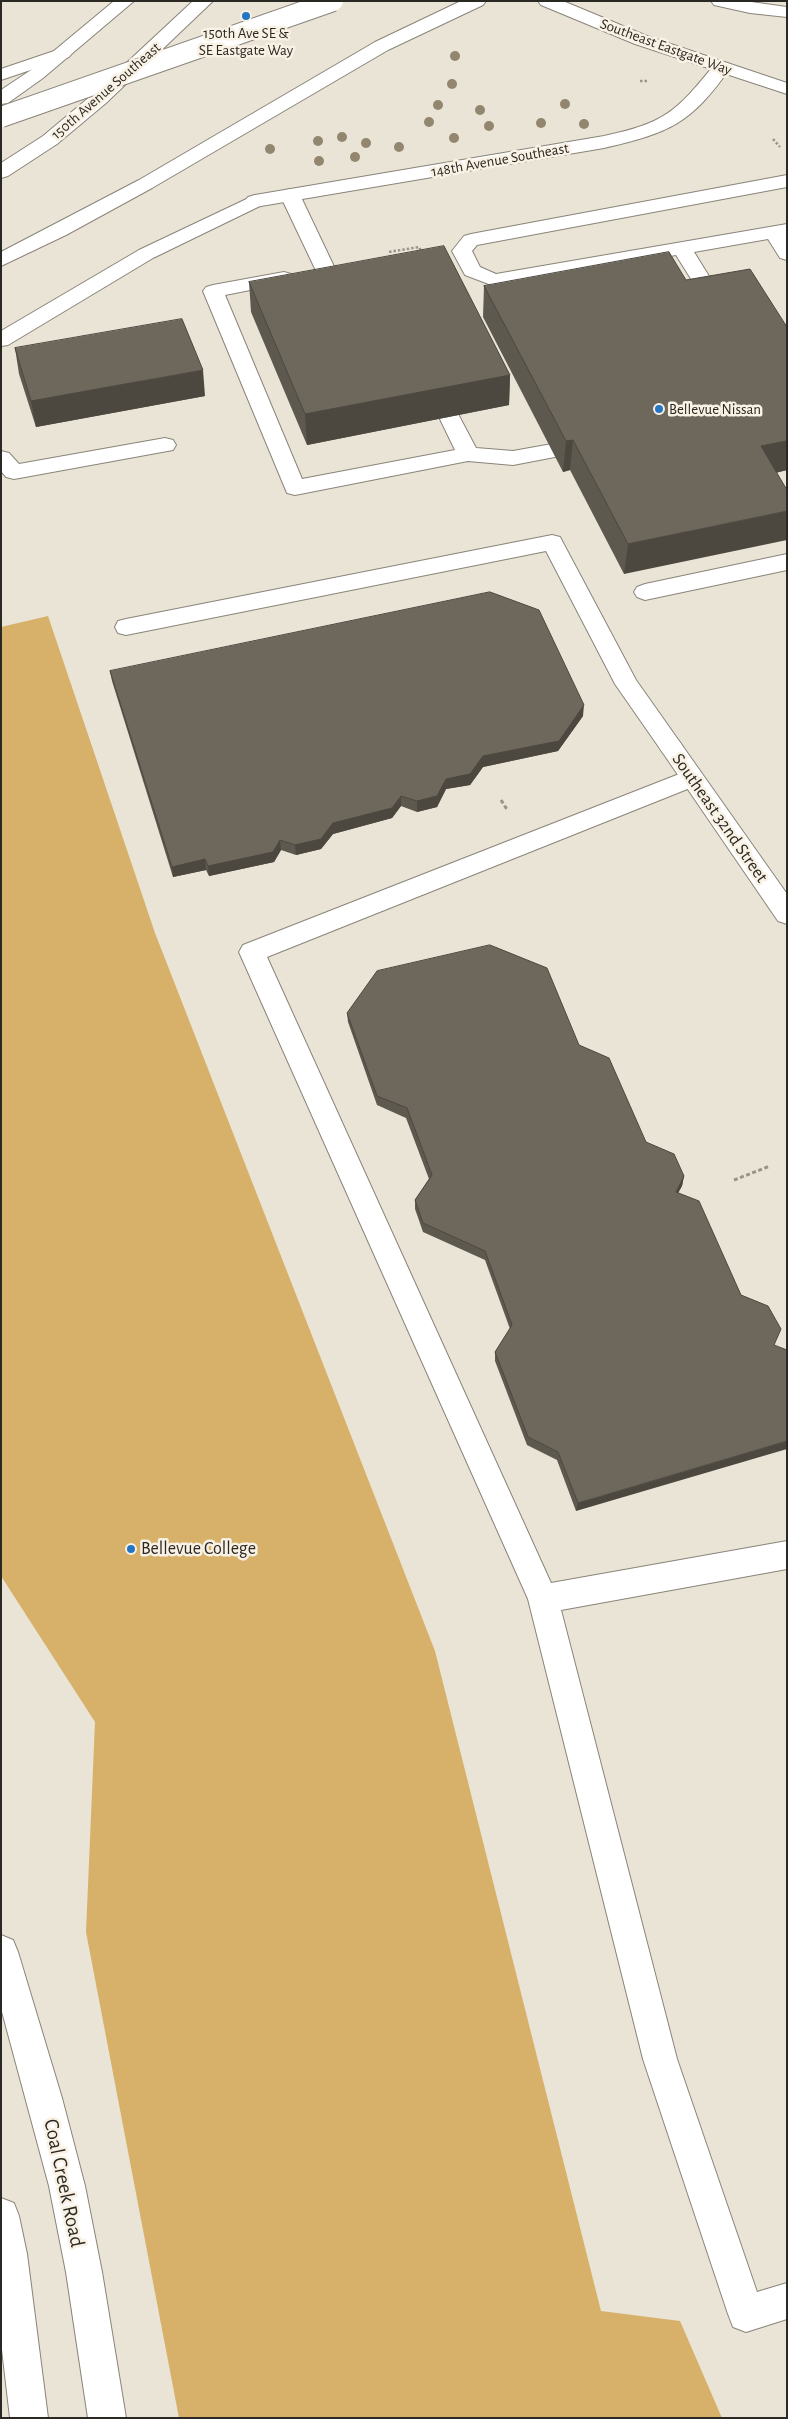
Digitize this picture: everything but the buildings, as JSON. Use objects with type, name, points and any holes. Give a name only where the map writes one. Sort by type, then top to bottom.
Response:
[{"type":"main road","points":[[1,99],[37,74],[125,1]]},
{"type":"main road","name":"150th Avenue Southeast","points":[[1,172],[50,140],[99,100],[204,1]]},
{"type":"main road","points":[[1,117],[334,1]]},
{"type":"main road","points":[[1,260],[60,231],[112,202],[388,42],[443,14],[477,1]]},
{"type":"main road","name":"Southeast Eastgate Way","points":[[547,1],[641,40],[787,89]]},
{"type":"main road","points":[[720,1],[750,8],[787,12]]},
{"type":"main road","points":[[1,75],[63,53]]},
{"type":"main road","name":"148th Avenue Southeast","points":[[1,340],[146,254],[255,201],[604,142],[638,134],[663,125],[680,115],[721,68]]},
{"type":"main road","points":[[787,182],[471,240],[462,251],[472,271],[494,280],[781,231],[787,254]]},
{"type":"main road","points":[[290,195],[338,296]]},
{"type":"main road","points":[[682,248],[732,329]]},
{"type":"main road","points":[[325,270],[213,291],[295,488],[468,454],[513,458],[552,451]]},
{"type":"main road","points":[[450,417],[468,454]]},
{"type":"main road","points":[[1,458],[14,472],[166,445]]},
{"type":"main road","name":"Southeast 32nd Street","points":[[126,626],[552,542],[627,684],[787,914]]},
{"type":"main road","points":[[645,592],[787,562]]},
{"type":"main road","points":[[692,778],[252,952],[543,1599],[660,2059],[746,2314],[787,2301]]},
{"type":"main road","points":[[543,1599],[787,1554]]},
{"type":"main road","name":"Coal Creek Road","points":[[1,1952],[36,2066],[67,2187],[94,2330],[106,2418]]},
{"type":"main road","points":[[1,2216],[9,2254],[29,2418]]},
{"type":"path","points":[[773,139],[777,143]]},
{"type":"path","points":[[389,252],[419,247],[423,255]]},
{"type":"path","points":[[734,1180],[770,1166]]},
{"type":"shaded area","name":"Bellevue College","points":[[48,616],[155,933],[435,1651],[601,2311],[680,2321],[722,2418],[179,2418],[86,1932],[95,1722],[1,1576],[1,627]]},
{"type":"place","name":"150th Ave SE & SE Eastgate Way","points":[[246,16]]},
{"type":"place","name":"Bellevue Nissan","points":[[659,409]]},
{"type":"place","name":"Bellevue College","points":[[131,1549]]}]
